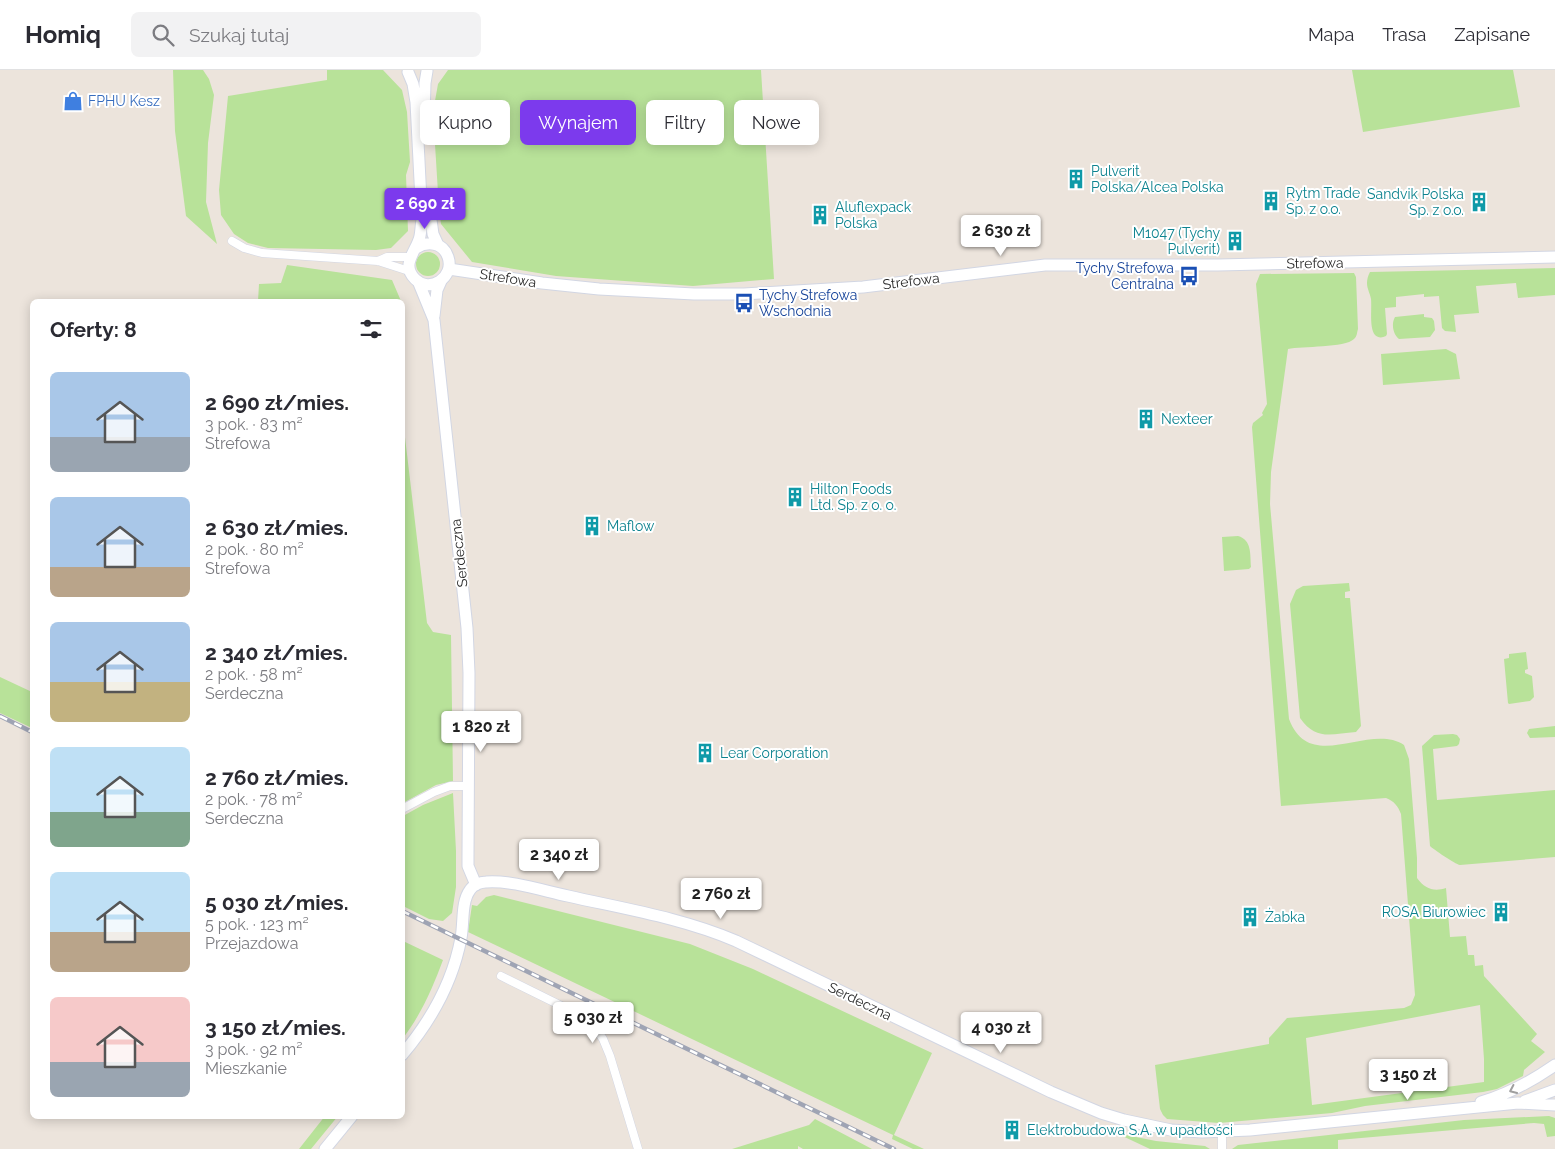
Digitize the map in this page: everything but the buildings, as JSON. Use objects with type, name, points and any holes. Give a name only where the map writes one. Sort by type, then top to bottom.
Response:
[{"type":"street","points":[[406,71],[414,74],[428,71],[425,83],[424,107],[428,198],[433,234],[438,246]]},
{"type":"street","points":[[406,71],[413,84],[416,102],[422,220],[420,236],[413,253],[409,271]]},
{"type":"street","points":[[232,241],[244,248],[262,253],[378,261],[409,271],[418,281],[432,284],[441,280],[449,269],[448,258],[442,248],[426,244],[413,253],[378,261]]},
{"type":"street","name":"Strefowa","points":[[449,269],[542,283],[599,289],[694,294],[744,294],[863,287],[1046,265],[1218,265],[1555,257]]},
{"type":"street","name":"Serdeczna","points":[[441,280],[434,320],[468,639],[468,866],[476,885],[485,882],[495,882],[521,886],[690,924],[736,941],[1074,1103],[1109,1115],[1171,1130],[1222,1132],[1450,1110]]},
{"type":"street","name":"Serdeczna","points":[[418,281],[434,320]]},
{"type":"street","points":[[405,808],[434,792],[450,786],[467,786]]},
{"type":"street","points":[[405,1051],[427,1022],[448,984],[461,939],[466,897],[471,888],[476,885]]},
{"type":"street","points":[[501,976],[580,1015],[593,1024],[603,1039],[610,1056],[638,1149]]},
{"type":"street","points":[[1450,1110],[1495,1098],[1514,1090],[1555,1065]]},
{"type":"street","points":[[1518,1103],[1555,1090]]},
{"type":"street","points":[[1450,1110],[1518,1103],[1555,1105]]},
{"type":"street","points":[[325,1149],[350,1119]]},
{"type":"street","points":[[1222,1132],[1222,1149]]},
{"type":"green space","points":[[173,70],[203,70],[209,79],[214,95],[208,143],[206,202],[217,244],[186,216],[175,131]]},
{"type":"green space","points":[[327,70],[383,70],[402,90],[407,112],[410,162],[406,175],[408,231],[391,248],[376,250],[268,248],[248,243],[234,234],[221,215],[219,190],[228,96],[327,80]]},
{"type":"green space","points":[[448,70],[761,70],[763,100],[734,100],[734,145],[766,145],[774,279],[693,286],[556,276],[472,262],[441,224],[435,145],[510,145],[510,100],[435,100],[438,84]]},
{"type":"green space","points":[[1352,70],[1513,70],[1520,107],[1363,132]]},
{"type":"green space","points":[[423,252],[433,252],[440,259],[440,269],[433,276],[423,276],[416,269],[416,259]]},
{"type":"green space","points":[[287,265],[392,280],[400,299],[258,299],[259,284],[281,283]]},
{"type":"green space","points":[[1555,268],[1555,295],[1518,298],[1516,283],[1476,286],[1479,313],[1454,315],[1456,332],[1445,331],[1442,328],[1439,296],[1424,297],[1424,294],[1396,297],[1396,307],[1385,308],[1386,336],[1379,337],[1373,332],[1371,299],[1367,287],[1370,272]]},
{"type":"green space","points":[[1354,273],[1356,277],[1358,329],[1355,338],[1342,344],[1288,349],[1271,472],[1270,504],[1289,719],[1299,735],[1311,743],[1325,746],[1374,739],[1390,740],[1404,745],[1409,759],[1417,878],[1430,889],[1446,888],[1450,937],[1466,936],[1468,955],[1474,955],[1475,966],[1483,965],[1484,976],[1537,1034],[1531,1041],[1545,1052],[1524,1070],[1523,1076],[1497,1089],[1483,1092],[1365,1106],[1332,1113],[1219,1123],[1167,1119],[1160,1109],[1155,1065],[1269,1044],[1269,1038],[1287,1018],[1404,1008],[1411,1005],[1415,995],[1401,814],[1397,806],[1386,798],[1281,806],[1252,427],[1253,423],[1263,415],[1262,413],[1267,404],[1256,284],[1260,274]],"holes":[[[1480,1005],[1484,1082],[1312,1105],[1306,1038]]]},
{"type":"green space","points":[[1424,314],[1424,317],[1432,318],[1434,321],[1435,330],[1430,337],[1399,339],[1397,337],[1393,326],[1395,317]]},
{"type":"green space","points":[[1446,349],[1456,354],[1460,379],[1383,385],[1381,354]]},
{"type":"green space","points":[[405,437],[427,623],[433,632],[451,635],[453,781],[436,785],[405,802]]},
{"type":"green space","points":[[1238,536],[1243,538],[1248,544],[1251,567],[1249,569],[1224,571],[1222,537]]},
{"type":"green space","points":[[1349,583],[1350,591],[1345,592],[1345,598],[1350,598],[1361,726],[1356,732],[1332,735],[1318,733],[1306,725],[1300,718],[1290,604],[1296,590],[1303,586]]},
{"type":"green space","points":[[1526,652],[1528,669],[1525,670],[1525,673],[1532,676],[1534,697],[1530,701],[1509,704],[1504,659],[1509,658],[1509,654]]},
{"type":"green space","points":[[0,677],[30,691],[30,727],[0,713]]},
{"type":"green space","points":[[1555,726],[1555,737],[1530,738],[1527,733],[1529,729]]},
{"type":"green space","points":[[1434,735],[1457,735],[1460,739],[1457,746],[1433,749],[1437,800],[1555,790],[1555,857],[1460,865],[1430,846],[1422,746]]},
{"type":"green space","points":[[453,793],[456,887],[452,913],[443,921],[429,919],[405,907],[405,815],[423,805]]},
{"type":"green space","points":[[494,895],[690,944],[753,969],[932,1053],[894,1135],[924,1149],[913,1149],[892,1139],[893,1135],[468,932],[472,905],[477,906],[486,897]]},
{"type":"green space","points":[[405,942],[443,960],[426,1000],[405,1035]]},
{"type":"green space","points":[[1549,1116],[1555,1118],[1555,1136],[1547,1137],[1544,1124],[1534,1123],[1338,1140],[1338,1149],[1232,1149],[1238,1145],[1464,1120]]},
{"type":"green space","points":[[323,1119],[336,1119],[311,1149],[299,1149]]},
{"type":"green space","points":[[815,1119],[872,1149],[803,1149],[798,1146],[798,1149],[732,1149],[809,1125]]},
{"type":"green space","points":[[1116,1133],[1156,1141],[1205,1146],[1210,1149],[1150,1149]]},
{"type":"railway","points":[[0,716],[30,731]]},
{"type":"railway","points":[[405,912],[894,1149]]},
{"type":"place","name":"FPHU Kesz","points":[[73,101]]},
{"type":"place","name":"Pulverit Polska/Alcea Polska","points":[[1076,179]]},
{"type":"place","name":"Rytm Trade Sp. z o.o.","points":[[1271,201]]},
{"type":"place","name":"Sandvik Polska Sp. z o.o.","points":[[1479,202]]},
{"type":"place","name":"Aluflexpack Polska","points":[[820,215]]},
{"type":"place","name":"M1047 (Tychy Pulverit)","points":[[1235,241]]},
{"type":"place","name":"Tychy Strefowa Centralna","points":[[1189,276]]},
{"type":"place","name":"Tychy Strefowa Wschodnia","points":[[744,303]]},
{"type":"place","name":"Nexteer","points":[[1146,419]]},
{"type":"place","name":"Hilton Foods Ltd. Sp. z o. o.","points":[[795,497]]},
{"type":"place","name":"Maflow","points":[[592,526]]},
{"type":"place","name":"Lear Corporation","points":[[705,753]]},
{"type":"place","name":"ROSA Biurowiec","points":[[1501,912]]},
{"type":"place","name":"Żabka","points":[[1250,917]]},
{"type":"place","name":"Elektrobudowa S.A. w upadłości","points":[[1012,1130]]}]
